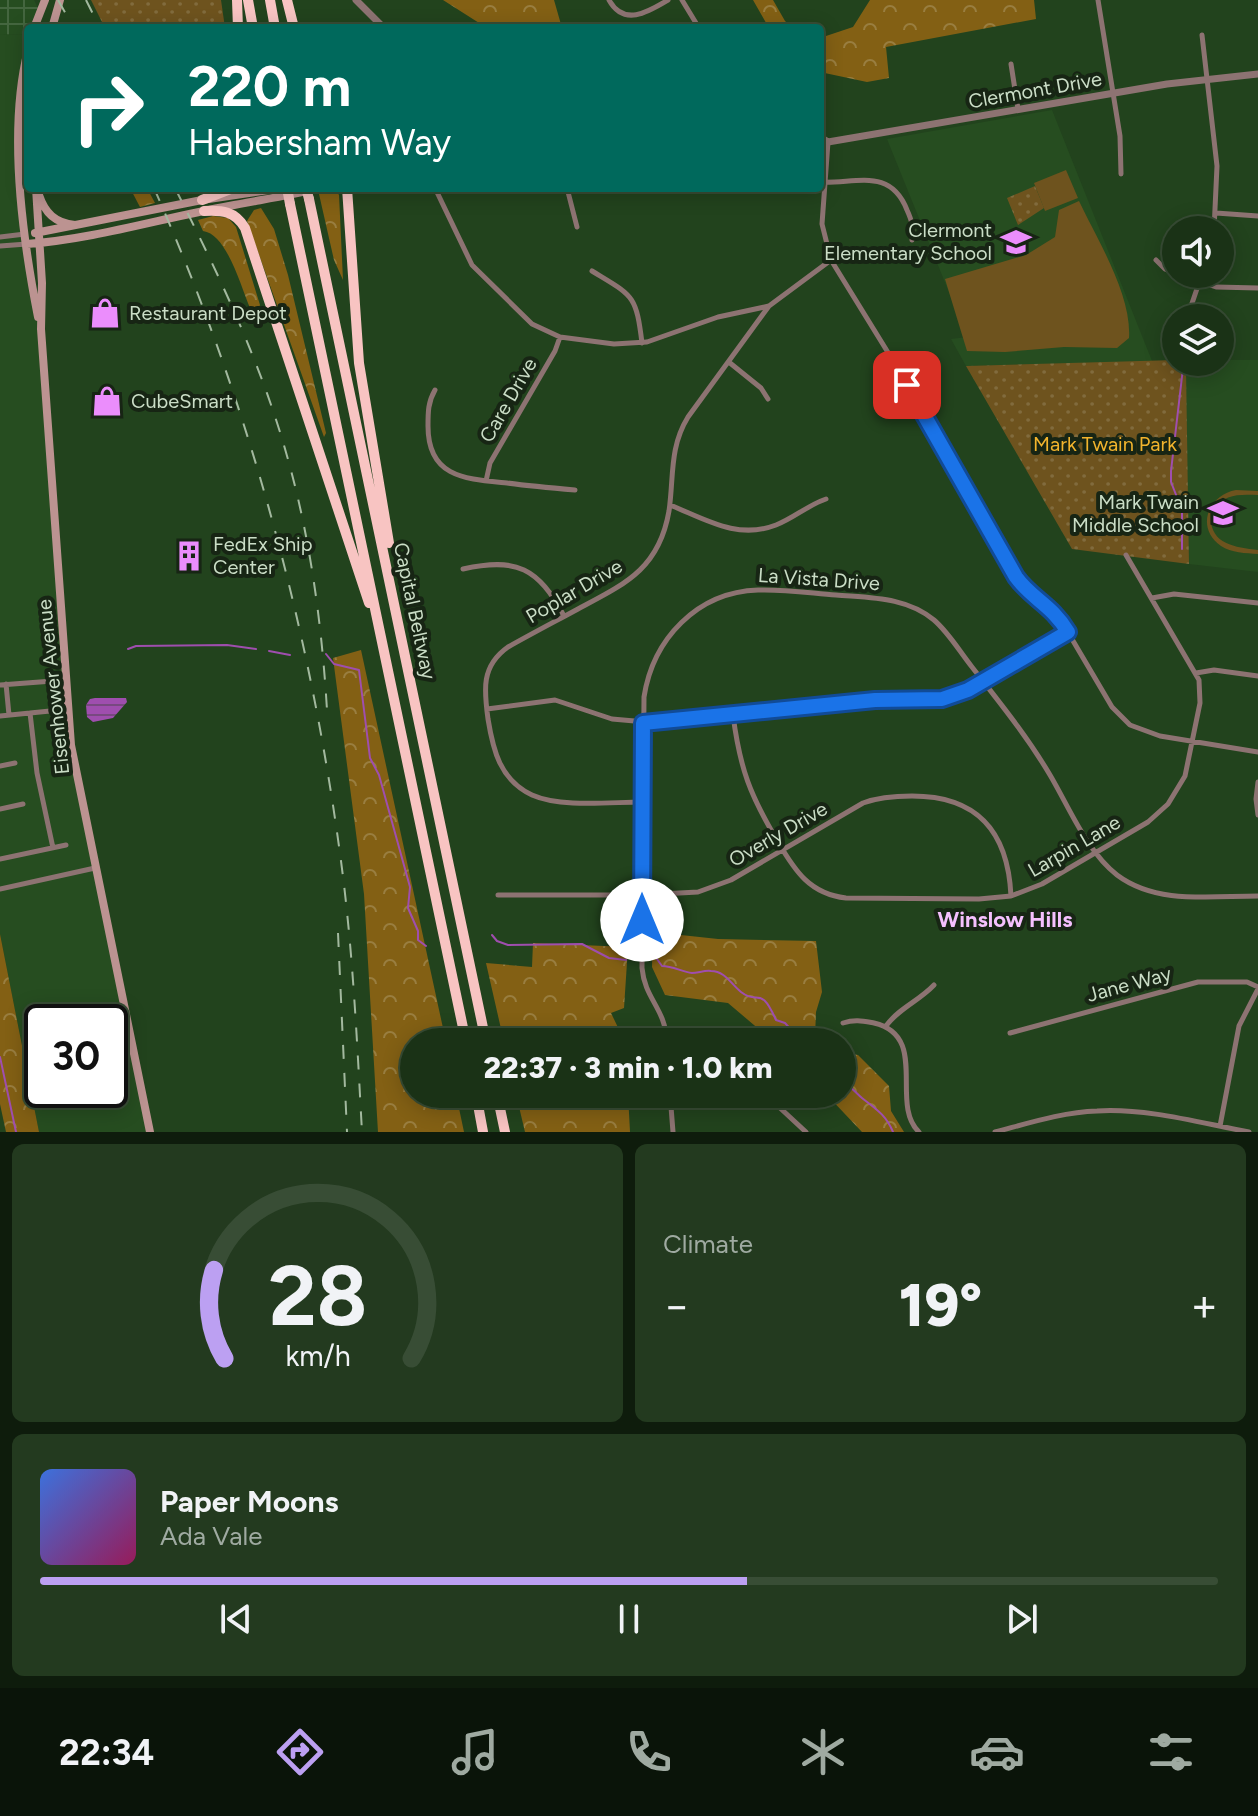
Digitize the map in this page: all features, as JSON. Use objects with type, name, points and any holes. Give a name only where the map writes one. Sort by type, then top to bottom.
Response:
[{"type":"highway","points":[[237,0],[238,24]]},
{"type":"highway","points":[[248,0],[252,24]]},
{"type":"highway","points":[[270,0],[274,24]]},
{"type":"highway","points":[[287,0],[293,24]]},
{"type":"highway","points":[[203,206],[226,192]]},
{"type":"highway","name":"Capital Beltway","points":[[286,192],[463,1028]]},
{"type":"highway","points":[[347,192],[359,363],[407,660]]},
{"type":"highway","name":"Capital Beltway","points":[[308,194],[483,1028]]},
{"type":"highway","points":[[203,206],[230,213],[240,219],[245,228],[374,617],[401,729]]},
{"type":"highway","points":[[479,1108],[483,1132]]},
{"type":"highway","points":[[500,1108],[505,1132]]},
{"type":"main road","points":[[36,24],[45,0]]},
{"type":"main road","points":[[53,24],[60,0]]},
{"type":"main road","name":"Eisenhower Avenue","points":[[24,71],[18,130],[26,239],[41,329]]},
{"type":"main road","name":"Eisenhower Avenue","points":[[36,192],[42,283],[41,329],[71,745],[150,1132]]},
{"type":"main road","points":[[37,192],[42,205],[53,217],[68,224],[83,225]]},
{"type":"main road","points":[[26,239],[40,243],[266,192]]},
{"type":"main road","points":[[26,239],[39,233],[83,225],[203,206],[275,200],[305,192]]},
{"type":"street","points":[[356,0],[380,24]]},
{"type":"street","points":[[609,0],[619,12],[635,16],[668,0]]},
{"type":"street","points":[[682,0],[697,24]]},
{"type":"street","points":[[1098,0],[1120,136],[1121,174]]},
{"type":"street","points":[[1202,35],[1217,166],[1216,216]]},
{"type":"street","points":[[1011,64],[1018,109]]},
{"type":"street","name":"Clermont Drive","points":[[824,139],[1113,93],[1258,74]]},
{"type":"street","points":[[824,182],[876,180],[888,183],[903,199],[914,227],[912,240]]},
{"type":"street","points":[[437,192],[472,265],[532,324],[560,337],[614,344],[642,343],[728,314],[769,306],[831,260]]},
{"type":"street","points":[[568,192],[577,227]]},
{"type":"street","points":[[822,192],[822,224],[831,260],[900,372],[1016,577],[1054,611],[1112,707],[1124,720],[1149,734],[1258,752]]},
{"type":"street","points":[[1216,213],[1258,216]]},
{"type":"street","points":[[0,237],[26,239]]},
{"type":"street","points":[[0,246],[26,239]]},
{"type":"street","points":[[1156,260],[1162,266]]},
{"type":"street","points":[[592,271],[624,289],[635,302],[642,343]]},
{"type":"street","points":[[1234,288],[1258,288]]},
{"type":"street","name":"Poplar Drive","points":[[642,802],[556,801],[525,791],[510,779],[492,746],[485,681],[489,668],[508,647],[624,584],[641,570],[661,540],[670,505],[671,462],[678,434],[769,306]]},
{"type":"street","name":"Care Drive","points":[[486,481],[490,463],[555,351],[560,337]]},
{"type":"street","points":[[730,363],[761,388],[768,399]]},
{"type":"street","points":[[435,390],[428,410],[428,438],[434,455],[454,474],[486,481],[575,490]]},
{"type":"street","points":[[670,505],[720,527],[746,531],[777,525],[826,499]]},
{"type":"street","name":"Larpin Lane","points":[[733,715],[746,781],[756,805],[805,882],[819,891],[836,897],[979,899],[1011,896],[1042,884],[1148,822],[1168,804],[1185,776],[1201,696],[1196,673],[1126,555]]},
{"type":"street","points":[[463,569],[497,563],[525,569],[547,587],[564,616]]},
{"type":"street","name":"La Vista Drive","points":[[665,1028],[662,1012],[647,992],[643,980],[643,723],[648,675],[669,635],[686,618],[726,595],[748,590],[866,597],[908,604],[938,624],[1033,746],[1097,852],[1119,877],[1154,893],[1173,896],[1258,896]]},
{"type":"street","points":[[1152,598],[1174,594],[1258,603]]},
{"type":"street","points":[[487,709],[555,700],[612,719],[643,723],[875,700],[942,699],[959,695],[1068,632]]},
{"type":"street","points":[[1196,673],[1214,670],[1258,676]]},
{"type":"street","points":[[9,715],[3,684],[66,680]]},
{"type":"street","points":[[0,716],[50,711]]},
{"type":"street","points":[[30,713],[37,773],[53,848]]},
{"type":"street","points":[[0,766],[15,763]]},
{"type":"street","points":[[1258,782],[1258,815]]},
{"type":"street","name":"Overly Drive","points":[[498,895],[682,894],[709,889],[731,880],[871,800],[894,796],[941,798],[970,810],[995,833],[1008,862],[1011,896]]},
{"type":"street","points":[[0,809],[23,804]]},
{"type":"street","points":[[0,859],[66,845]]},
{"type":"street","points":[[0,889],[95,868]]},
{"type":"street","name":"Jane Way","points":[[1010,1033],[1198,982],[1247,982],[1258,988]]},
{"type":"street","points":[[886,1026],[895,1014],[924,996],[934,985]]},
{"type":"street","points":[[1220,1126],[1239,1026],[1258,988]]},
{"type":"street","points":[[843,1023],[855,1019],[886,1026],[900,1042],[908,1064],[906,1108],[910,1121],[919,1132]]},
{"type":"street","points":[[671,1108],[673,1132]]},
{"type":"street","points":[[780,1108],[806,1132]]},
{"type":"street","points":[[995,1132],[1058,1116],[1099,1110],[1137,1112],[1249,1132]]},
{"type":"shaded area","points":[[0,0],[34,0],[40,12],[36,24],[24,24],[24,35],[0,34]]},
{"type":"shaded area","points":[[0,34],[24,35],[24,89],[18,130],[26,234],[41,329],[72,748],[124,1004],[24,1004],[24,1056],[0,934]]},
{"type":"shaded area","name":"Clermont Elementary School","points":[[1052,110],[1152,361],[966,366],[951,339],[967,337],[887,139]]},
{"type":"shaded area","name":"Mark Twain Middle School","points":[[1234,360],[1258,360],[1258,572],[1189,564],[1185,376],[1234,376]]},
{"type":"shaded area","points":[[95,698],[126,698],[127,702],[113,718],[93,722],[87,717],[86,705]]},
{"type":"shaded area","points":[[128,1024],[150,1132],[39,1132],[34,1108],[128,1108]]},
{"type":"green space","points":[[91,0],[221,0],[224,24],[103,24]]},
{"type":"green space","points":[[443,0],[554,0],[561,24],[481,24]]},
{"type":"green space","points":[[753,0],[773,0],[788,24],[767,24]]},
{"type":"green space","points":[[870,0],[1034,0],[1036,19],[886,47],[889,78],[867,82],[824,73],[824,37],[853,27]]},
{"type":"green space","points":[[1066,170],[1078,198],[1045,211],[1034,183]]},
{"type":"green space","points":[[1035,186],[1044,208],[1018,225],[1007,198]]},
{"type":"green space","points":[[132,192],[149,192],[155,203],[140,207]]},
{"type":"green space","points":[[337,192],[339,195],[343,280],[334,260],[319,194]]},
{"type":"green space","points":[[1079,201],[1119,286],[1125,304],[1129,338],[1117,348],[967,351],[945,279],[1026,255],[1055,237],[1059,210]]},
{"type":"green space","points":[[261,208],[274,229],[288,275],[326,433],[324,437],[247,221],[254,210]]},
{"type":"green space","points":[[213,216],[228,218],[236,227],[260,305],[258,309],[250,308],[232,263],[219,241],[203,231],[198,220]]},
{"type":"green space","name":"Mark Twain Park","points":[[1162,360],[1162,376],[1186,376],[1189,564],[1072,549],[966,366]]},
{"type":"green space","points":[[1258,491],[1258,495],[1237,495],[1220,502],[1211,513],[1211,523],[1218,538],[1224,542],[1258,550],[1258,554],[1225,548],[1213,539],[1208,530],[1208,513],[1212,505],[1226,493]]},
{"type":"green space","points":[[361,650],[443,1028],[400,1028],[400,1108],[459,1108],[464,1132],[378,1132],[364,894],[333,658]]},
{"type":"green space","points":[[653,932],[718,939],[816,941],[822,992],[815,1028],[757,1028],[728,1003],[665,995],[652,967]]},
{"type":"green space","points":[[0,934],[24,1056],[24,1108],[34,1108],[39,1132],[6,1132],[0,1104]]},
{"type":"green space","points":[[533,943],[628,947],[624,1008],[611,1013],[618,1028],[501,1028],[486,963],[532,967]]},
{"type":"green space","points":[[856,1055],[889,1086],[891,1111],[904,1132],[862,1132],[839,1108],[856,1108]]},
{"type":"green space","points":[[519,1108],[629,1108],[630,1132],[525,1132]]},
{"type":"waterway","points":[[1182,376],[1171,471],[1171,482],[1182,510],[1182,549]]},
{"type":"waterway","points":[[128,649],[136,646],[227,645],[256,649]]},
{"type":"waterway","points":[[269,651],[290,655]]},
{"type":"waterway","points":[[326,654],[334,664],[359,670],[370,758],[379,775],[410,887],[408,908],[418,931],[418,940],[426,946]]},
{"type":"waterway","points":[[492,935],[497,941],[508,945],[582,944],[609,958],[626,960]]},
{"type":"waterway","points":[[657,959],[662,966],[688,972],[720,973],[747,996],[763,999],[776,1020],[789,1028]]},
{"type":"waterway","points":[[0,1057],[16,1132]]},
{"type":"waterway","points":[[856,1092],[880,1113],[893,1132]]},
{"type":"railway","points":[[58,0],[72,24]]},
{"type":"railway","points":[[86,0],[98,24]]},
{"type":"railway","points":[[156,192],[219,351],[247,434],[272,518],[312,688],[345,895],[362,1132]]},
{"type":"railway","points":[[177,192],[239,323],[267,392],[289,463],[304,524],[314,585],[327,710]]},
{"type":"railway","points":[[338,933],[347,1132]]},
{"type":"place","name":"Clermont Elementary School","points":[[1016,242]]},
{"type":"place","name":"Restaurant Depot","points":[[105,313]]},
{"type":"place","name":"CubeSmart","points":[[107,401]]},
{"type":"place","name":"Mark Twain Middle School","points":[[1223,513]]},
{"type":"place","name":"FedEx Ship Center","points":[[189,556]]},
{"type":"district","name":"Winslow Hills","points":[[1005,919]]},
{"type":"route","points":[[642,920],[643,723],[875,700],[942,699],[959,695],[1068,632],[1054,611],[1016,577],[907,385]]}]
